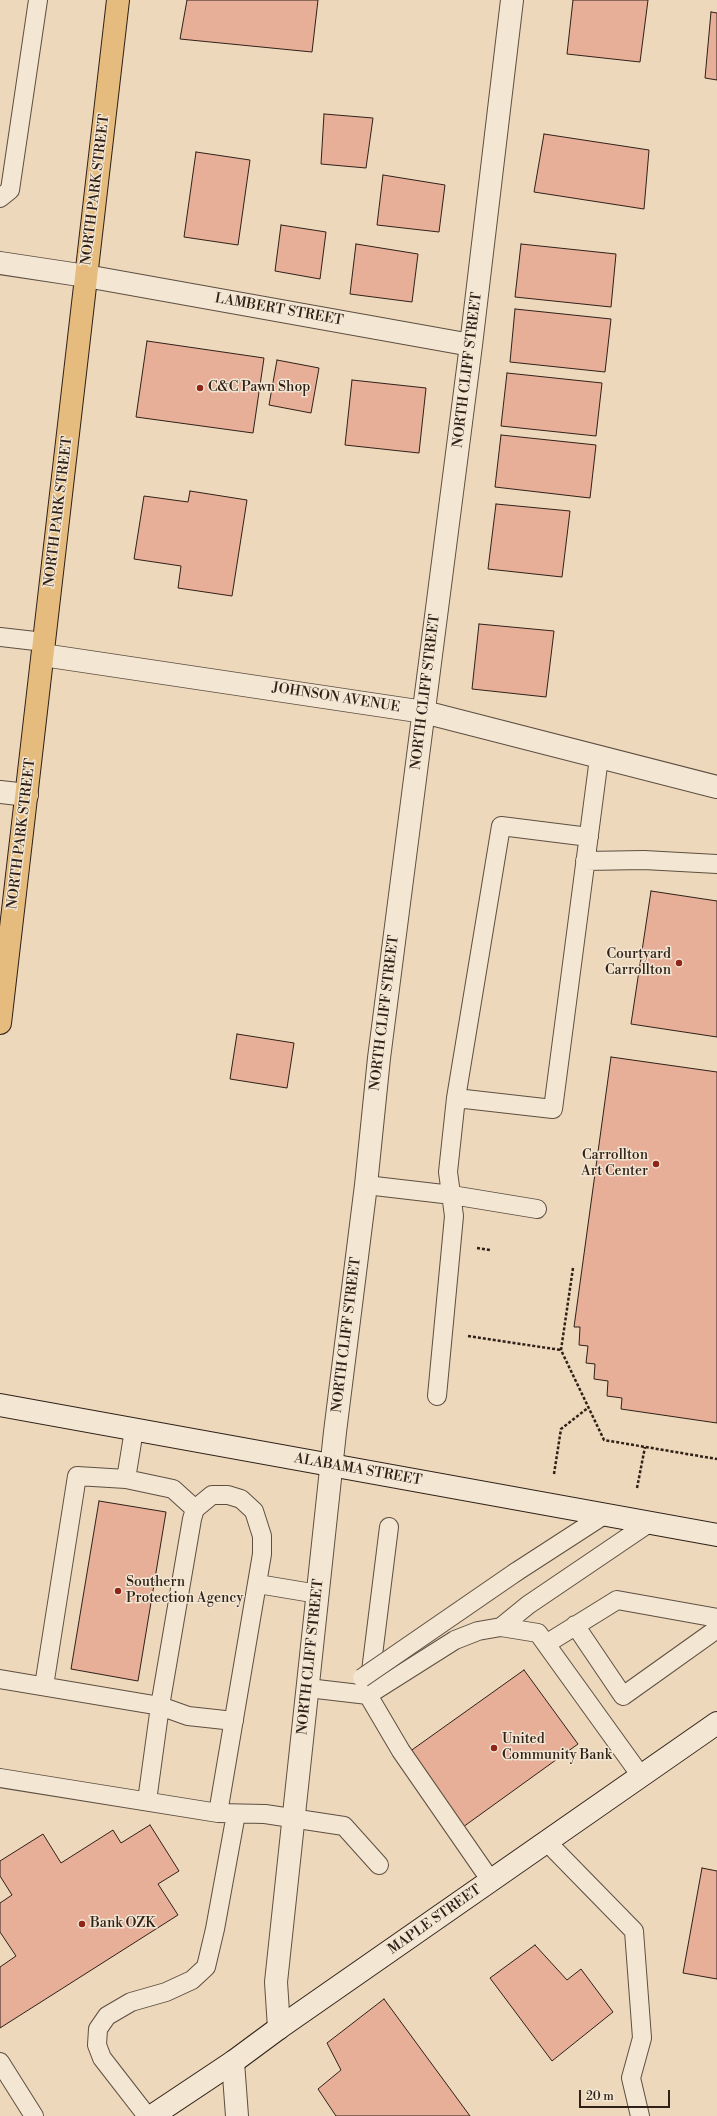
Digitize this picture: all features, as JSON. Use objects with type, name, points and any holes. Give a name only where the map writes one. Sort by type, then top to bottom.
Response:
[{"type":"main road","name":"NORTH PARK STREET","points":[[0,1023],[8,943],[27,795],[118,0]]},
{"type":"street","name":"NORTH CLIFF STREET","points":[[279,2028],[276,1982],[332,1465],[366,1185],[379,1058],[471,345],[512,0]]},
{"type":"street","name":"LAMBERT STREET","points":[[0,263],[86,276],[471,345]]},
{"type":"street","name":"JOHNSON AVENUE","points":[[44,648],[424,712],[717,788]]},
{"type":"street","points":[[0,792],[27,795]]},
{"type":"street","name":"ALABAMA STREET","points":[[0,1405],[604,1515],[717,1534]]},
{"type":"street","name":"MAPLE STREET","points":[[152,2116],[233,2062],[279,2028],[717,1723]]},
{"type":"street","points":[[233,2062],[237,2116]]},
{"type":"lane","points":[[0,198],[10,190],[38,0]]},
{"type":"lane","points":[[0,637],[44,648]]},
{"type":"lane","points":[[456,1098],[553,1109],[599,758]]},
{"type":"lane","points":[[437,1396],[454,1216],[448,1172],[456,1098],[501,826],[589,837]]},
{"type":"lane","points":[[585,861],[644,860],[717,864]]},
{"type":"lane","points":[[366,1185],[452,1195],[537,1209]]},
{"type":"lane","points":[[126,1480],[134,1430]]},
{"type":"lane","points":[[44,1686],[77,1476],[126,1480],[173,1489],[195,1509]]},
{"type":"lane","points":[[147,1801],[160,1706],[195,1509],[212,1495],[228,1495],[241,1499],[254,1511],[262,1536],[262,1554],[218,1813]]},
{"type":"lane","points":[[365,1686],[516,1572],[604,1515]]},
{"type":"lane","points":[[501,1627],[528,1605],[650,1523]]},
{"type":"lane","points":[[389,1527],[365,1686],[400,1751],[491,1881]]},
{"type":"lane","points":[[258,1584],[318,1594]]},
{"type":"lane","points":[[546,1644],[617,1600],[717,1618]]},
{"type":"lane","points":[[575,1625],[623,1696],[717,1629]]},
{"type":"lane","points":[[308,1688],[365,1686],[455,1640],[478,1631],[501,1627],[538,1633],[641,1776]]},
{"type":"lane","points":[[0,1679],[160,1706],[188,1716],[234,1721]]},
{"type":"lane","points":[[0,1778],[218,1813],[266,1814],[344,1826],[379,1865]]},
{"type":"lane","points":[[147,2116],[102,2058],[97,2045],[98,2029],[107,2016],[131,2002],[166,1992],[192,1980],[206,1967],[215,1929],[236,1814]]},
{"type":"lane","points":[[547,1842],[634,1931],[642,2038],[631,2078],[640,2116]]},
{"type":"lane","points":[[0,2062],[34,2116]]},
{"type":"path","points":[[573,1268],[561,1350],[604,1440],[717,1459]]},
{"type":"path","points":[[480,1338],[561,1350]]},
{"type":"path","points":[[554,1474],[561,1429],[589,1407]]},
{"type":"path","points":[[638,1488],[645,1447]]},
{"type":"building","points":[[187,0],[318,0],[312,52],[180,39]]},
{"type":"building","points":[[573,0],[648,0],[640,62],[567,54]]},
{"type":"building","points":[[711,12],[717,13],[717,80],[705,78]]},
{"type":"building","points":[[324,114],[373,118],[366,168],[321,164]]},
{"type":"building","points":[[544,134],[649,150],[644,209],[534,192]]},
{"type":"building","points":[[196,152],[250,160],[238,245],[184,237]]},
{"type":"building","points":[[383,175],[445,185],[439,232],[377,225]]},
{"type":"building","points":[[281,225],[326,232],[320,279],[275,271]]},
{"type":"building","points":[[356,244],[418,254],[412,302],[350,294]]},
{"type":"building","points":[[521,244],[616,254],[611,307],[515,297]]},
{"type":"building","points":[[515,309],[611,319],[605,372],[510,362]]},
{"type":"building","name":"C&C Pawn Shop","points":[[147,341],[264,358],[253,433],[136,417]]},
{"type":"building","points":[[277,360],[319,368],[311,413],[269,405]]},
{"type":"building","points":[[507,373],[602,383],[596,436],[501,426]]},
{"type":"building","points":[[352,380],[426,388],[419,453],[345,445]]},
{"type":"building","points":[[501,435],[596,445],[590,498],[495,487]]},
{"type":"building","points":[[190,491],[247,500],[232,596],[178,588],[181,566],[134,559],[144,496],[188,502]]},
{"type":"building","points":[[496,504],[570,511],[562,577],[488,569]]},
{"type":"building","points":[[479,624],[554,631],[546,697],[472,689]]},
{"type":"building","name":"Courtyard Carrollton","points":[[651,891],[717,901],[717,1037],[631,1024]]},
{"type":"building","points":[[237,1034],[294,1043],[287,1088],[230,1079]]},
{"type":"building","name":"Carrollton Art Center","points":[[611,1057],[717,1072],[717,1423],[621,1409],[622,1398],[607,1396],[608,1381],[594,1379],[595,1364],[586,1363],[588,1346],[579,1345],[580,1327],[574,1327]]},
{"type":"building","name":"Southern Protection Agency","points":[[99,1501],[166,1512],[138,1681],[71,1669]]},
{"type":"building","name":"United Community Bank","points":[[524,1670],[578,1744],[463,1827],[409,1752]]},
{"type":"building","name":"Bank OZK","points":[[150,1825],[179,1871],[158,1884],[178,1915],[0,2028],[0,1967],[16,1956],[0,1932],[0,1903],[12,1895],[0,1876],[0,1861],[43,1834],[61,1863],[113,1830],[121,1843]]},
{"type":"building","points":[[702,1868],[717,1871],[717,1979],[683,1973]]},
{"type":"building","points":[[535,1945],[567,1980],[581,1969],[613,2012],[552,2061],[490,1978]]},
{"type":"building","points":[[384,1999],[470,2116],[336,2116],[318,2089],[341,2070],[327,2043]]},
{"type":"place","name":"C&C Pawn Shop","points":[[200,388]]},
{"type":"place","name":"Courtyard Carrollton","points":[[679,963]]},
{"type":"place","name":"Carrollton Art Center","points":[[656,1164]]},
{"type":"place","name":"Southern Protection Agency","points":[[118,1591]]},
{"type":"place","name":"United Community Bank","points":[[494,1748]]},
{"type":"place","name":"Bank OZK","points":[[82,1924]]}]
